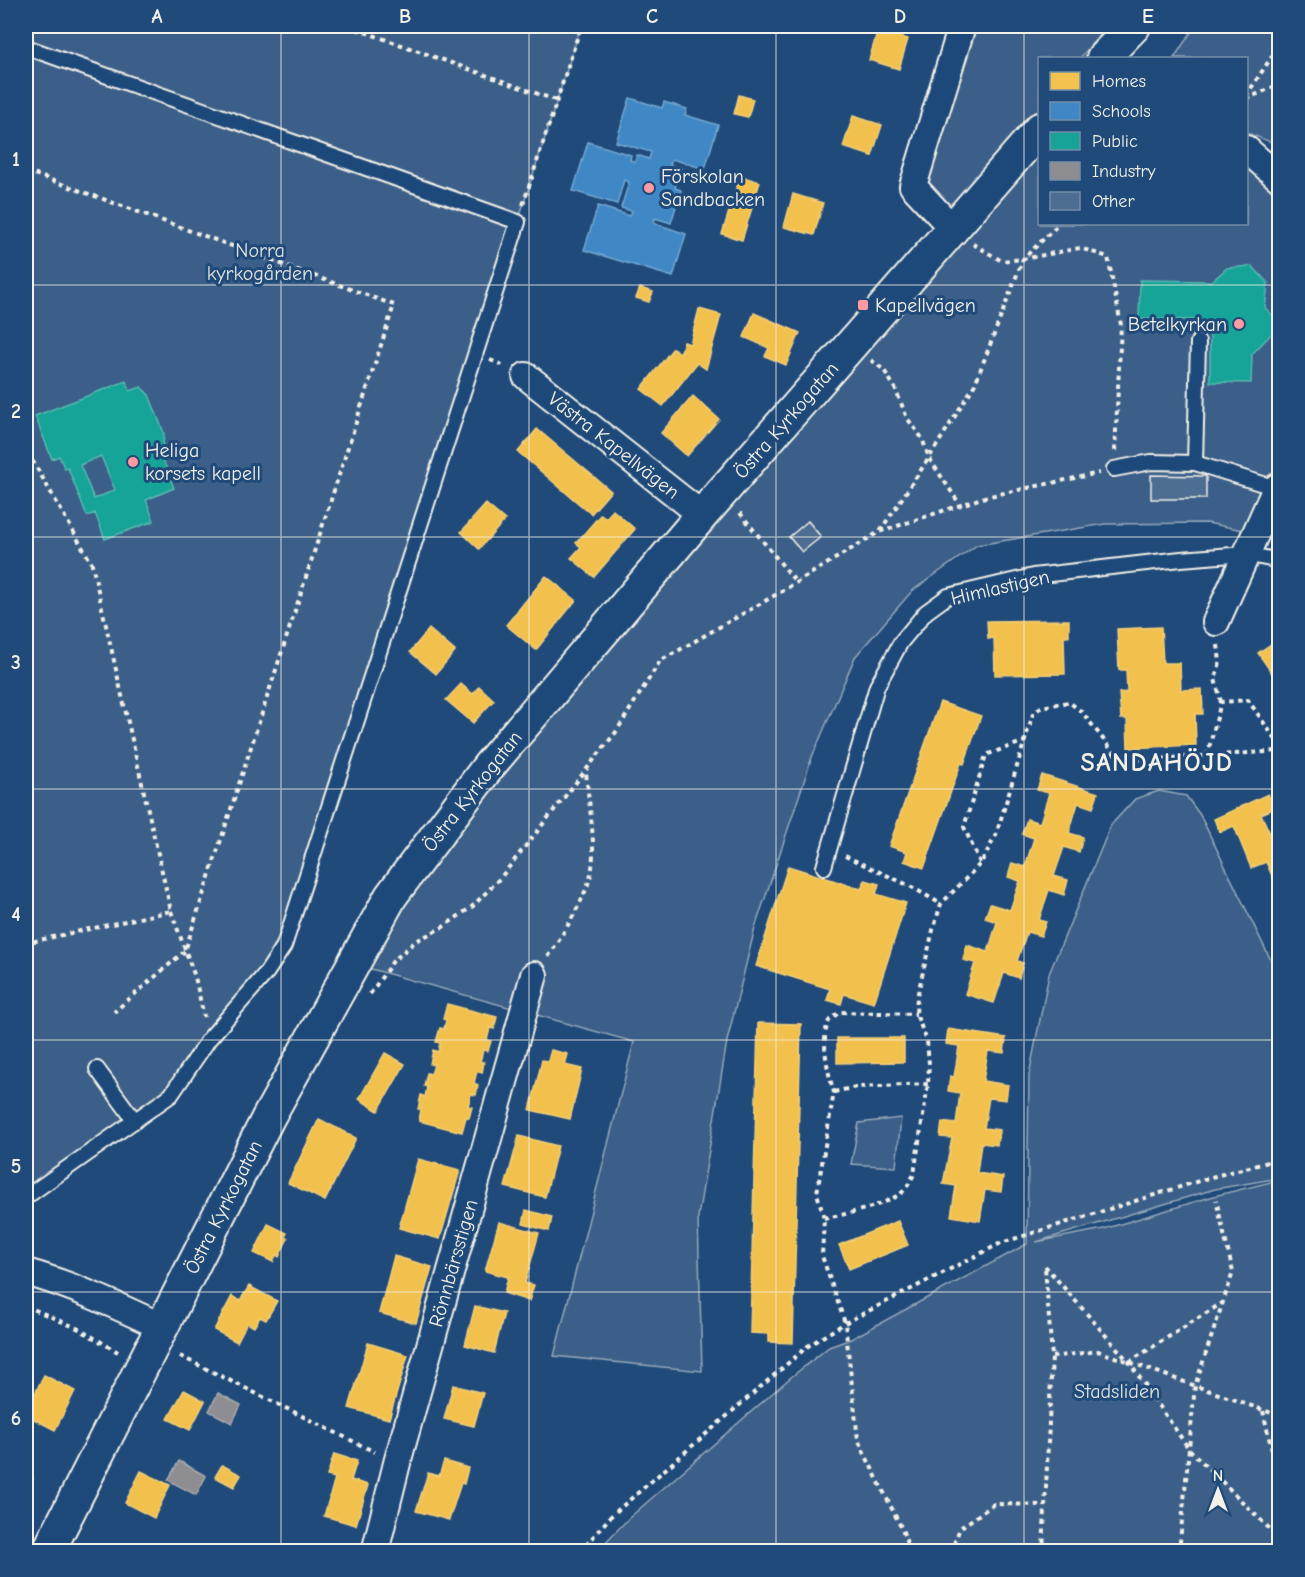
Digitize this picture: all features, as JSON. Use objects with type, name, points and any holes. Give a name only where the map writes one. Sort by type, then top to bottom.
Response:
[{"type":"street","points":[[952,228],[913,186],[962,26]]},
{"type":"street","points":[[1113,56],[1134,26]]},
{"type":"street","name":"Östra Kyrkogatan","points":[[48,1551],[136,1379],[173,1336],[268,1118],[391,896],[488,768],[702,515],[1038,131]]},
{"type":"street","points":[[1248,151],[1280,179]]},
{"type":"street","name":"Västra Kapellvägen","points":[[526,376],[702,515]]},
{"type":"street","points":[[1216,622],[1245,554],[1278,487]]},
{"type":"street","name":"Rönnbärsstigen","points":[[375,1551],[397,1463],[534,975]]},
{"type":"street","points":[[26,1272],[45,1277],[114,1305],[173,1336]]},
{"type":"lane","points":[[26,47],[518,222],[284,946],[267,972],[209,1039],[171,1095],[26,1197]]},
{"type":"lane","points":[[1195,463],[1198,342]]},
{"type":"lane","points":[[1114,470],[1151,462],[1195,463],[1278,487]]},
{"type":"lane","name":"Himlastigen","points":[[824,867],[877,686],[901,642],[926,612],[948,596],[1033,576],[1245,554],[1280,561]]},
{"type":"lane","points":[[97,1069],[135,1121]]},
{"type":"path","points":[[348,26],[558,101]]},
{"type":"path","points":[[518,222],[581,26]]},
{"type":"path","points":[[1248,95],[1280,44]]},
{"type":"path","points":[[1248,97],[1280,84]]},
{"type":"path","points":[[26,171],[394,305],[185,951],[114,1012]]},
{"type":"path","points":[[879,532],[975,384],[1023,259],[1058,225]]},
{"type":"path","points":[[367,999],[393,961],[417,940],[442,927],[473,906],[501,877],[616,732],[660,661],[879,532],[986,497],[1114,470],[1121,325],[1108,257],[1080,248],[1002,261],[966,240],[952,228]]},
{"type":"path","points":[[852,344],[884,370],[895,388],[907,418],[922,438],[929,458],[962,506]]},
{"type":"path","points":[[474,360],[494,360],[526,376]]},
{"type":"path","points":[[26,454],[34,463],[92,564],[171,911],[195,977],[209,1039]]},
{"type":"path","points":[[723,492],[795,582]]},
{"type":"path","points":[[1207,756],[1221,702],[1215,679],[1220,662],[1216,622]]},
{"type":"path","points":[[1221,702],[1248,700],[1280,746]]},
{"type":"path","points":[[824,1218],[845,1215],[898,1196],[908,1186],[914,1174],[928,1084],[927,1041],[916,1014],[917,997],[933,930],[941,904],[981,863],[996,835],[1034,714],[1041,706],[1069,702],[1082,712],[1117,757],[1127,760],[1280,751]]},
{"type":"path","points":[[981,863],[964,827],[986,755],[1025,741]]},
{"type":"path","points":[[534,975],[569,923],[590,879],[592,848],[586,771]]},
{"type":"path","points":[[830,849],[910,886],[941,904]]},
{"type":"path","points":[[26,944],[171,911]]},
{"type":"path","points":[[910,1551],[902,1529],[858,1440],[845,1323],[822,1256],[824,1218],[817,1193],[834,1092],[826,1055],[825,1029],[830,1019],[840,1012],[916,1014]]},
{"type":"path","points":[[834,1092],[856,1087],[928,1084]]},
{"type":"path","points":[[580,1551],[611,1516],[808,1346],[845,1323],[1001,1243],[1215,1176],[1280,1159]]},
{"type":"path","points":[[1179,1551],[1195,1386],[1233,1272],[1216,1200]]},
{"type":"path","points":[[1043,1551],[1052,1357],[1045,1266],[1129,1362],[1189,1449],[1280,1539]]},
{"type":"path","points":[[1129,1362],[1222,1302]]},
{"type":"path","points":[[26,1306],[79,1329],[119,1351],[111,1366],[136,1379]]},
{"type":"path","points":[[173,1336],[180,1356],[397,1463]]},
{"type":"path","points":[[1052,1357],[1098,1351],[1280,1416]]},
{"type":"path","points":[[175,1365],[180,1356]]},
{"type":"path","points":[[1263,1410],[1280,1486]]},
{"type":"path","points":[[951,1551],[960,1528],[994,1504],[1045,1505]]},
{"type":"green space","name":"Norra kyrkogården","points":[[26,26],[581,26],[284,946],[171,1095],[26,1197]]},
{"type":"green space","points":[[962,26],[1107,26],[1081,57],[1038,57],[1038,225],[1248,225],[1248,154],[1279,184],[1279,537],[1207,523],[1105,524],[977,545],[912,591],[855,657],[812,757],[755,928],[727,1041],[698,1217],[702,1371],[554,1356],[634,1042],[353,964],[391,896],[952,228],[913,186]]},
{"type":"green space","points":[[1195,26],[1279,26],[1279,145],[1248,133],[1248,57],[1175,57]]},
{"type":"green space","name":"Stadsliden","points":[[1159,791],[1186,796],[1200,815],[1279,977],[1279,1178],[1215,1189],[1036,1242],[1104,1229],[1214,1196],[1279,1180],[1279,1551],[597,1551],[629,1518],[829,1347],[851,1339],[1027,1244],[1029,1075],[1049,974],[1111,825],[1135,799]]},
{"type":"green space","points":[[901,1118],[896,1167],[851,1164],[859,1123]]},
{"type":"building: Homes","points":[[878,30],[908,39],[899,69],[869,60]]},
{"type":"building: Homes","points":[[739,95],[753,99],[748,117],[734,114]]},
{"type":"building: Homes","points":[[853,116],[882,125],[872,156],[843,147]]},
{"type":"building: Homes","points":[[740,176],[760,182],[742,240],[722,234]]},
{"type":"building: Homes","points":[[793,194],[823,203],[814,235],[784,227]]},
{"type":"building: Homes","points":[[640,288],[653,292],[649,302],[636,298]]},
{"type":"building: Homes","points":[[699,309],[721,315],[706,369],[697,363],[663,406],[641,389],[673,348],[680,353],[684,342],[690,344]]},
{"type":"building: Homes","points":[[754,313],[800,333],[786,365],[765,356],[769,348],[744,337]]},
{"type":"building: Homes","points":[[693,396],[719,419],[687,456],[661,433]]},
{"type":"building: Homes","points":[[537,429],[611,491],[591,514],[518,452]]},
{"type":"building: Homes","points":[[486,504],[505,520],[479,549],[461,532]]},
{"type":"building: Homes","points":[[613,510],[635,529],[594,577],[571,558],[581,547],[576,543],[601,514],[606,518]]},
{"type":"building: Homes","points":[[546,576],[576,600],[536,650],[506,625]]},
{"type":"building: Homes","points":[[1069,620],[1069,636],[1064,636],[1065,674],[995,675],[994,638],[988,639],[987,621]]},
{"type":"building: Homes","points":[[1161,627],[1163,663],[1180,663],[1181,690],[1202,689],[1203,714],[1195,714],[1196,745],[1128,748],[1127,719],[1121,719],[1119,693],[1127,692],[1126,670],[1119,670],[1117,629]]},
{"type":"building: Homes","points":[[429,629],[455,651],[436,674],[410,652]]},
{"type":"building: Homes","points":[[1280,638],[1280,685],[1258,653]]},
{"type":"building: Homes","points":[[461,684],[473,694],[479,686],[494,700],[473,723],[446,700]]},
{"type":"building: Homes","points":[[940,702],[981,716],[964,764],[961,763],[924,868],[904,861],[907,852],[889,846]]},
{"type":"building: Homes","points":[[1042,775],[1098,793],[1093,808],[1078,803],[1069,833],[1083,837],[1079,852],[1064,847],[1054,876],[1068,880],[1064,895],[1049,890],[1039,920],[1046,922],[1041,936],[1027,932],[1017,961],[1023,963],[1019,978],[1004,973],[994,1003],[965,994],[975,963],[963,960],[967,945],[988,952],[997,922],[985,918],[990,904],[1010,910],[1020,881],[1008,877],[1012,863],[1025,867],[1034,838],[1022,834],[1027,819],[1040,823],[1049,793],[1037,790]]},
{"type":"building: Homes","points":[[1268,794],[1275,808],[1261,814],[1274,842],[1280,839],[1279,892],[1266,862],[1251,868],[1234,826],[1220,832],[1214,819]]},
{"type":"building: Homes","points":[[788,866],[861,889],[865,880],[879,884],[876,894],[906,903],[874,1003],[844,994],[841,1004],[827,1000],[830,989],[756,966]]},
{"type":"building: Homes","points":[[447,1004],[497,1017],[494,1029],[490,1028],[487,1040],[491,1041],[488,1051],[483,1050],[480,1062],[484,1062],[482,1073],[477,1071],[474,1083],[478,1085],[476,1095],[471,1094],[468,1106],[472,1107],[469,1118],[466,1117],[462,1132],[419,1121],[421,1109],[418,1109],[421,1095],[425,1097],[427,1087],[424,1086],[427,1073],[431,1074],[434,1065],[430,1064],[433,1050],[438,1052],[440,1043],[436,1042],[440,1028],[444,1029],[446,1020],[443,1019]]},
{"type":"building: Homes","points":[[758,1023],[801,1024],[793,1343],[769,1342],[769,1334],[750,1333]]},
{"type":"building: Homes","points":[[948,1029],[1006,1038],[1004,1053],[988,1051],[983,1081],[1008,1085],[1006,1100],[989,1098],[984,1128],[1000,1130],[997,1145],[981,1143],[977,1173],[1003,1177],[1001,1192],[985,1190],[980,1221],[951,1216],[956,1186],[943,1184],[952,1138],[940,1137],[942,1122],[956,1124],[960,1093],[948,1091],[950,1076],[954,1077],[959,1046],[946,1044]]},
{"type":"building: Homes","points":[[837,1038],[904,1038],[904,1062],[837,1063]]},
{"type":"building: Homes","points":[[551,1050],[568,1054],[565,1065],[582,1069],[570,1119],[530,1110],[542,1060],[548,1061]]},
{"type":"building: Homes","points":[[385,1053],[405,1064],[378,1111],[359,1099]]},
{"type":"building: Homes","points":[[319,1119],[356,1138],[325,1201],[288,1183]]},
{"type":"building: Homes","points":[[519,1136],[558,1146],[545,1197],[505,1187]]},
{"type":"building: Homes","points":[[418,1159],[460,1170],[440,1239],[399,1228]]},
{"type":"building: Homes","points":[[526,1210],[552,1217],[549,1231],[523,1224]]},
{"type":"building: Homes","points":[[898,1221],[908,1245],[849,1269],[839,1245]]},
{"type":"building: Homes","points":[[499,1222],[539,1233],[525,1283],[534,1285],[529,1301],[504,1293],[508,1277],[485,1271]]},
{"type":"building: Homes","points":[[268,1224],[287,1233],[285,1237],[288,1238],[279,1257],[276,1255],[273,1262],[254,1253]]},
{"type":"building: Homes","points":[[394,1256],[432,1267],[416,1323],[379,1313]]},
{"type":"building: Homes","points":[[249,1286],[277,1301],[266,1320],[260,1317],[254,1327],[247,1323],[237,1342],[214,1330],[232,1296],[240,1301]]},
{"type":"building: Homes","points":[[475,1306],[504,1313],[494,1353],[465,1345]]},
{"type":"building: Homes","points":[[368,1343],[408,1355],[389,1419],[349,1408]]},
{"type":"building: Homes","points":[[44,1375],[75,1391],[55,1430],[26,1415]]},
{"type":"building: Homes","points":[[453,1385],[483,1393],[474,1426],[444,1419]]},
{"type":"building: Homes","points":[[184,1390],[205,1401],[190,1430],[168,1419]]},
{"type":"building: Homes","points":[[334,1454],[357,1461],[351,1480],[368,1485],[356,1525],[324,1516],[335,1478],[327,1476]]},
{"type":"building: Homes","points":[[444,1461],[468,1468],[449,1520],[416,1511],[428,1473],[439,1476]]},
{"type":"building: Homes","points":[[222,1465],[241,1475],[234,1487],[215,1477]]},
{"type":"building: Homes","points":[[141,1471],[170,1485],[154,1518],[125,1503]]},
{"type":"building: Homes","points":[[26,1474],[33,1478],[26,1493]]},
{"type":"building: Schools","points":[[630,98],[662,108],[664,102],[687,109],[685,115],[718,125],[705,169],[672,159],[670,165],[681,168],[675,188],[681,190],[671,223],[655,218],[654,223],[686,234],[673,277],[584,250],[598,206],[630,216],[632,211],[621,208],[629,182],[624,180],[617,204],[573,191],[588,142],[631,155],[630,160],[635,162],[637,155],[649,159],[651,152],[616,142]]},
{"type":"building: Public","name":"Betelkyrkan","points":[[1252,266],[1268,283],[1265,308],[1280,322],[1280,325],[1252,354],[1251,383],[1210,382],[1210,336],[1195,320],[1139,319],[1140,280],[1212,281],[1227,268]]},
{"type":"building: Public","name":"Heliga korsets kapell","points":[[126,381],[130,391],[141,387],[149,395],[164,433],[162,457],[174,488],[146,500],[154,521],[105,539],[95,513],[87,516],[68,468],[65,469],[59,456],[52,459],[35,416]],"holes":[[[101,456],[115,490],[94,499],[80,465]]]},
{"type":"building: Industry","points":[[218,1393],[241,1405],[232,1423],[209,1411]]},
{"type":"building: Industry","points":[[179,1461],[206,1476],[196,1495],[168,1480]]},
{"type":"building: Other","points":[[1151,475],[1206,476],[1206,499],[1151,499]]},
{"type":"building: Other","points":[[808,521],[821,537],[802,552],[789,537]]},
{"type":"place","name":"Förskolan Sandbacken","points":[[649,188]]},
{"type":"place","name":"Kapellvägen","points":[[863,305]]},
{"type":"place","name":"Betelkyrkan","points":[[1239,324]]},
{"type":"place","name":"Heliga korsets kapell","points":[[133,462]]},
{"type":"district","name":"SANDAHÖJD","points":[[1157,762]]}]
